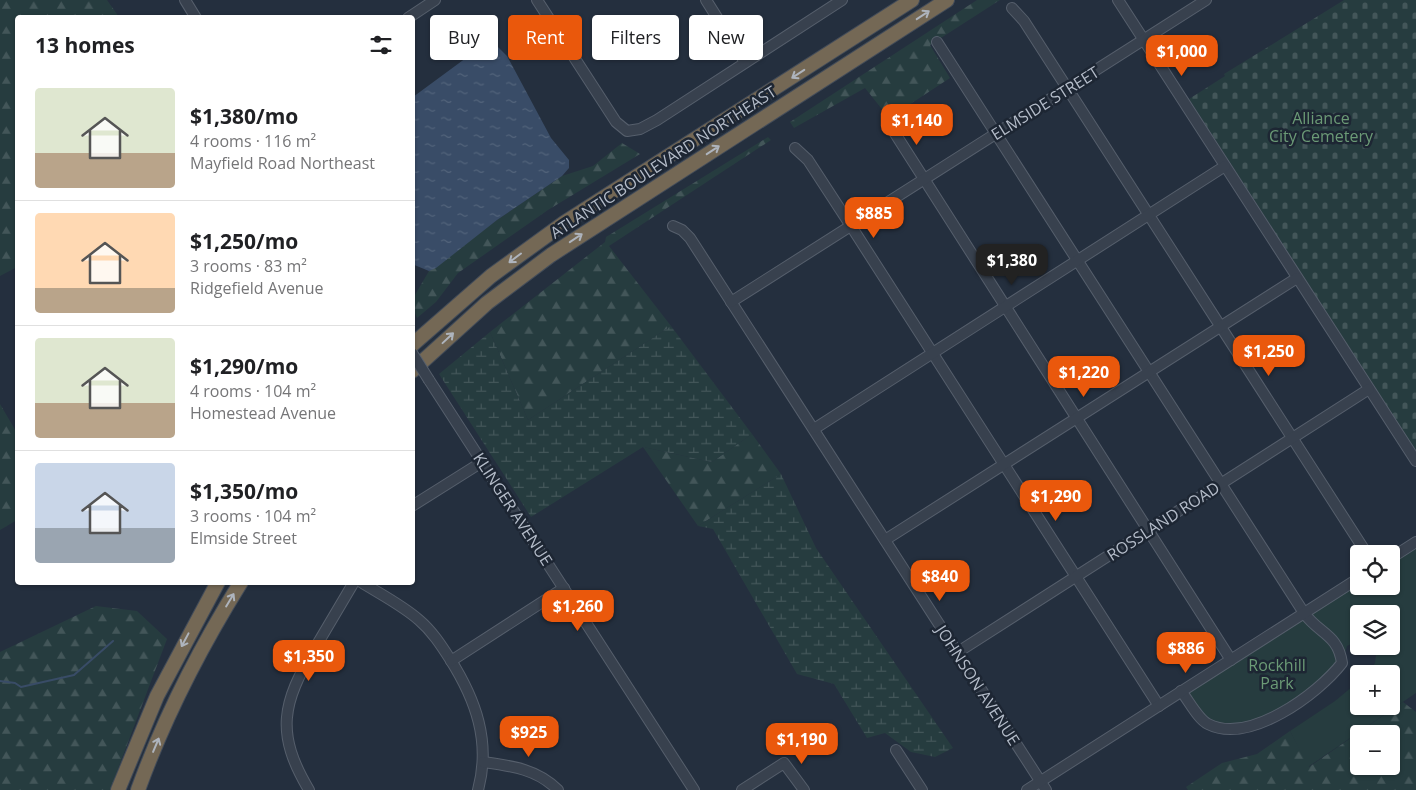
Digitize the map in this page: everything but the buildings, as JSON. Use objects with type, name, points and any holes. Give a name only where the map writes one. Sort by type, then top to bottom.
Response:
[{"type":"highway","name":"ATLANTIC BOULEVARD NORTHEAST","points":[[415,342],[491,276],[564,223],[912,0]]},
{"type":"highway","name":"ATLANTIC BOULEVARD NORTHEAST","points":[[415,368],[474,314],[551,255],[947,0]]},
{"type":"highway","points":[[118,790],[157,696],[216,585]]},
{"type":"highway","points":[[138,790],[182,689],[239,585]]},
{"type":"street","points":[[185,0],[194,15]]},
{"type":"street","points":[[412,15],[435,0]]},
{"type":"street","points":[[537,0],[616,122],[627,131],[636,130],[651,123],[842,0]]},
{"type":"street","points":[[706,0],[745,62]]},
{"type":"street","points":[[1118,0],[1416,461]]},
{"type":"street","name":"ELMSIDE STREET","points":[[731,302],[1206,0]]},
{"type":"street","points":[[1012,8],[1024,20],[1361,545]]},
{"type":"street","points":[[937,42],[1304,613],[1317,627],[1332,638],[1340,653],[1342,663],[1316,690],[1284,712],[1247,727],[1216,726],[1206,723],[1182,691]]},
{"type":"street","points":[[889,124],[1231,660]]},
{"type":"street","points":[[795,148],[808,160],[852,226],[1159,706]]},
{"type":"street","points":[[814,428],[1225,166]]},
{"type":"street","name":"JOHNSON AVENUE","points":[[673,226],[682,230],[690,238],[1043,786]]},
{"type":"street","points":[[885,540],[1297,278]]},
{"type":"street","name":"KLINGER AVENUE","points":[[415,358],[694,790]]},
{"type":"street","name":"ROSSLAND ROAD","points":[[958,652],[1370,389]]},
{"type":"street","points":[[415,504],[482,462]]},
{"type":"street","points":[[1400,552],[1416,542]]},
{"type":"street","points":[[1027,790],[1043,786],[1159,706],[1350,584]]},
{"type":"street","points":[[309,790],[294,763],[290,750],[286,731],[288,702],[298,675],[352,585]]},
{"type":"street","points":[[366,585],[418,619],[432,633],[451,661],[476,708],[482,736],[483,762],[478,790]]},
{"type":"street","points":[[451,661],[564,588]]},
{"type":"street","points":[[896,750],[922,790]]},
{"type":"street","points":[[483,762],[528,770],[541,776],[558,790]]},
{"type":"street","points":[[742,790],[784,763],[804,790]]},
{"type":"green space","points":[[0,0],[107,0],[118,15],[15,15],[15,268],[0,276]]},
{"type":"green space","points":[[977,0],[1000,0],[930,45],[950,78],[889,118],[865,88],[794,128],[790,122]]},
{"type":"green space","name":"Alliance City Cemetery","points":[[1344,0],[1416,0],[1416,451],[1189,99],[1225,76],[1224,74]]},
{"type":"green space","points":[[768,137],[771,140],[609,246],[671,326],[528,420],[490,332],[605,242],[606,237]]},
{"type":"green space","points":[[622,143],[640,154],[548,210],[458,273],[436,302],[417,318],[415,313],[415,295],[429,271],[497,220],[562,176],[593,166]]},
{"type":"green space","points":[[671,326],[752,434],[712,462],[643,447],[531,517],[439,374],[490,332],[528,420]]},
{"type":"green space","points":[[0,404],[15,430],[15,521],[0,530]]},
{"type":"green space","points":[[752,434],[781,474],[698,526],[643,447],[712,462]]},
{"type":"green space","points":[[781,474],[816,548],[953,748],[935,757],[911,752],[885,733],[867,738],[834,684],[797,674],[713,529],[698,526]]},
{"type":"green space","name":"Rockhill Park","points":[[1416,546],[1416,693],[1400,704],[1400,665],[1374,665],[1376,655],[1400,655],[1400,605],[1350,605],[1350,644],[1347,646],[1342,658],[1331,672],[1317,685],[1282,709],[1248,723],[1232,725],[1208,721],[1187,692],[1350,589],[1350,595],[1400,595],[1400,556]]},
{"type":"green space","points":[[96,606],[137,611],[167,639],[110,790],[0,790],[0,652]]},
{"type":"green space","name":"Rockhill Park","points":[[1350,688],[1350,715],[1384,715],[1369,725],[1350,725],[1350,738],[1308,767],[1290,731],[1335,701]]},
{"type":"green space","points":[[1403,702],[1416,712],[1416,790],[1188,790],[1186,787],[1222,763],[1257,754],[1290,731],[1309,767],[1350,739],[1350,775],[1400,775],[1400,725],[1370,725],[1384,715],[1400,715],[1400,704]]},
{"type":"water","points":[[498,47],[507,56],[551,138],[569,160],[569,168],[562,176],[497,220],[436,268],[429,271],[415,265],[415,96],[463,60],[498,60]]},
{"type":"waterway","points":[[0,681],[15,683],[21,687],[74,675],[113,641]]}]
